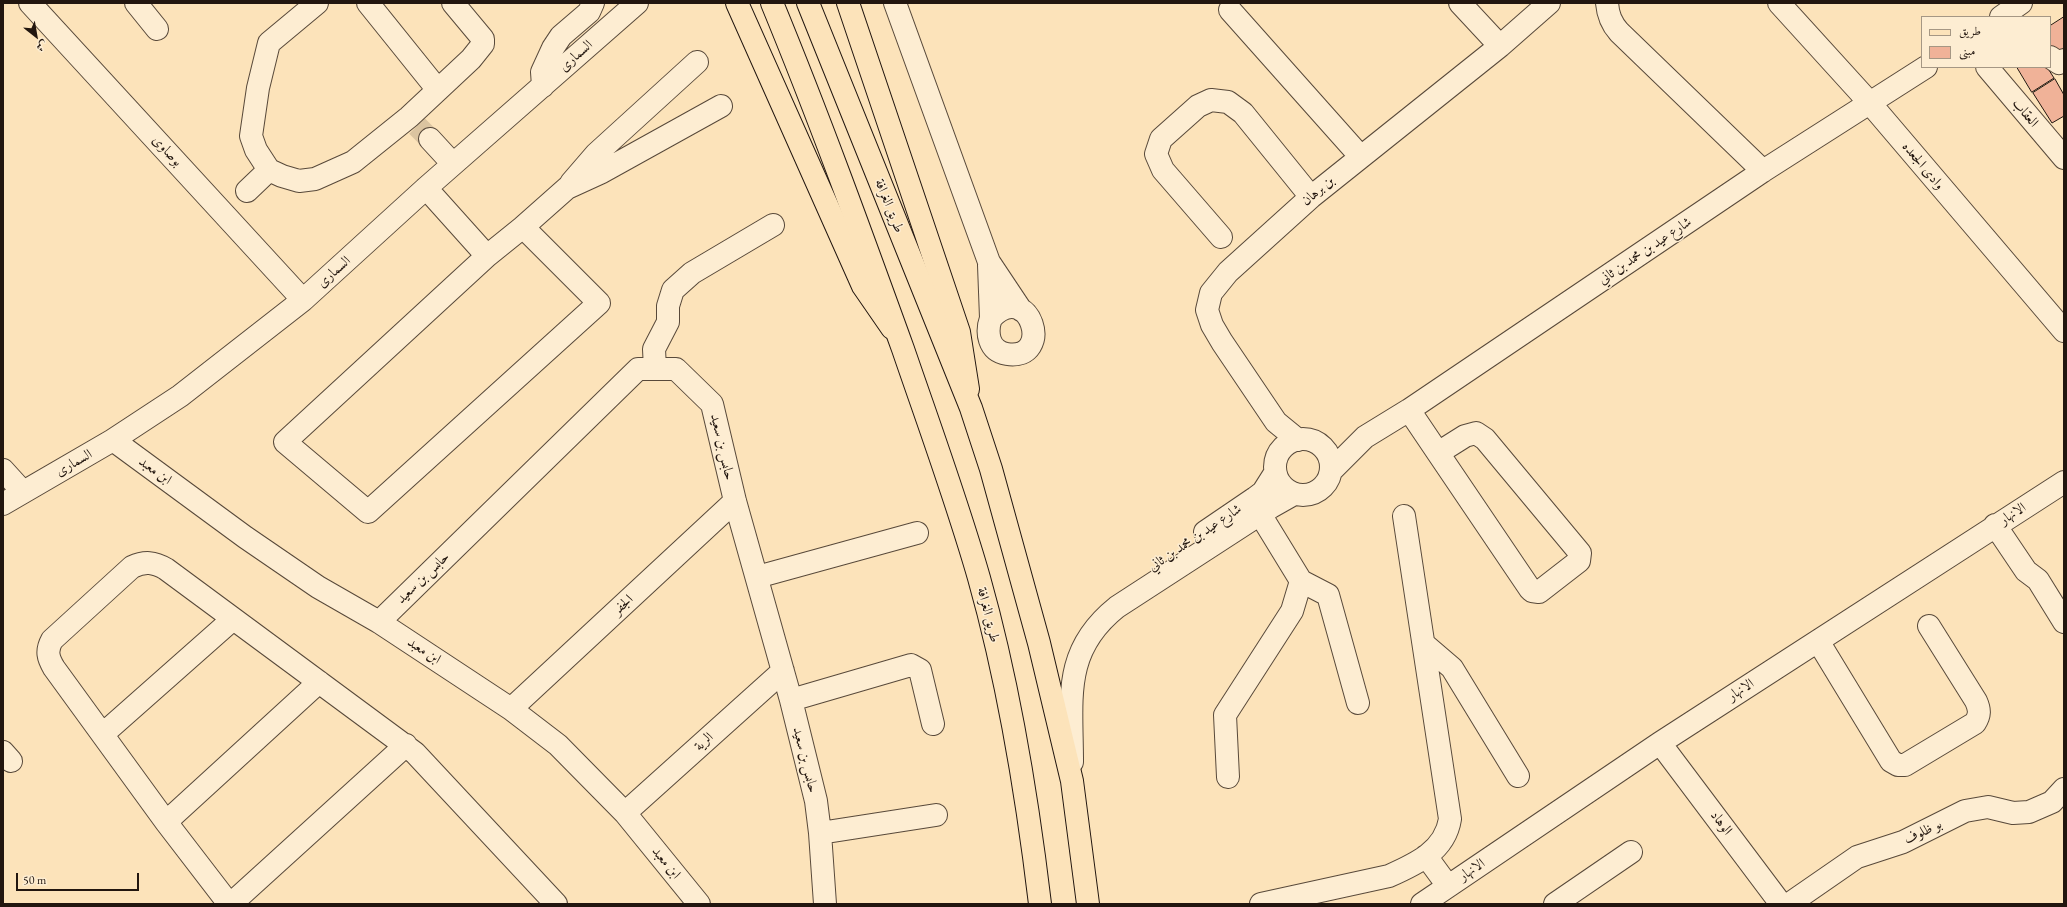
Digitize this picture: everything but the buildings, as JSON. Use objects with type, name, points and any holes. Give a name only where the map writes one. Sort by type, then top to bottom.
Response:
[{"type":"main road","name":"طريق الغرافة","points":[[737,3],[863,286],[898,336]]},
{"type":"main road","name":"طريق الغرافة","points":[[772,3],[858,222],[934,438],[979,578],[1011,712],[1033,846],[1040,904]]},
{"type":"main road","name":"طريق الغرافة","points":[[808,3],[971,408],[991,469],[1035,628],[1072,781],[1088,904]]},
{"type":"main road","name":"طريق الغرافة","points":[[848,3],[959,332],[971,408]]},
{"type":"street","name":"بوصاوى","points":[[30,3],[236,201],[304,300]]},
{"type":"street","points":[[136,3],[156,29]]},
{"type":"street","points":[[317,3],[269,43],[258,88],[251,136],[256,150],[269,170],[299,181],[315,179],[352,162],[418,127],[438,90],[483,44],[483,40],[453,3]]},
{"type":"street","points":[[368,3],[438,90]]},
{"type":"street","points":[[543,86],[542,72],[553,48],[561,36],[589,12],[592,3]]},
{"type":"street","points":[[597,3],[614,22]]},
{"type":"street","name":"السمارى","points":[[3,504],[113,440],[180,396],[304,300],[426,188],[614,22],[638,3]]},
{"type":"street","points":[[895,3],[989,262],[1021,310]]},
{"type":"street","points":[[1460,3],[1500,46]]},
{"type":"street","name":"بن برهان","points":[[1290,444],[1212,325],[1207,310],[1211,293],[1228,272],[1311,196],[1500,46],[1549,3]]},
{"type":"street","points":[[1607,3],[1608,13],[1612,24],[1763,171]]},
{"type":"street","name":"وادى الجعده","points":[[1779,3],[1869,102],[2064,331]]},
{"type":"street","points":[[1230,10],[1360,156]]},
{"type":"street","points":[[2051,58],[2059,63],[2064,60]]},
{"type":"street","points":[[523,227],[598,303],[368,512],[285,442],[486,256],[523,227],[566,188],[596,154],[697,62]]},
{"type":"street","name":"شارع عيد بن محمد بن ثاني","points":[[1331,471],[1365,437],[1409,410],[1763,171],[1924,68]]},
{"type":"street","name":"العقاب","points":[[1988,68],[2064,158]]},
{"type":"street","points":[[1221,237],[1162,170],[1156,154],[1161,139],[1198,106],[1212,100],[1228,102],[1243,113],[1311,196]]},
{"type":"street","points":[[566,188],[602,172],[721,106]]},
{"type":"street","points":[[418,127],[453,164]]},
{"type":"street","points":[[236,201],[269,170]]},
{"type":"street","points":[[426,188],[486,256]]},
{"type":"street","points":[[655,369],[654,349],[668,322],[668,306],[673,290],[692,273],[773,225]]},
{"type":"street","points":[[989,262],[991,318],[988,326],[988,335],[991,343],[996,350],[1004,353],[1017,353],[1029,346],[1033,339],[1035,330],[1033,322],[1028,315],[1013,307],[1005,308],[997,312],[991,318]]},
{"type":"street","name":"حابس بن سعيد","points":[[378,622],[638,369],[676,369],[712,404],[735,501],[791,700],[816,801],[826,904]]},
{"type":"street","points":[[1409,410],[1438,453],[1532,591],[1539,592],[1579,561],[1581,557],[1578,550],[1481,435],[1470,434],[1438,453]]},
{"type":"street","name":"شارع عيد بن محمد بن ثاني","points":[[1322,446],[1365,437]]},
{"type":"street","name":"ابن معبد","points":[[113,440],[245,537],[318,587],[378,622],[512,709],[558,745],[625,813],[698,904]]},
{"type":"street","points":[[1315,442],[1322,446],[1329,458],[1331,471],[1326,482],[1318,491],[1302,495],[1294,494],[1280,484],[1275,473],[1276,461],[1290,444],[1315,442]]},
{"type":"street","points":[[3,470],[23,492]]},
{"type":"street","name":"شارع عيد بن محمد بن ثاني","points":[[1134,596],[1131,597],[1124,593],[1124,586],[1127,583],[1255,498],[1269,484],[1275,473]]},
{"type":"street","name":"الانهار","points":[[1422,904],[1660,743],[2001,521],[2064,482]]},
{"type":"street","name":"شارع عيد بن محمد بن ثاني","points":[[1072,781],[1072,705],[1076,663],[1082,648],[1102,618],[1260,514],[1294,494]]},
{"type":"street","name":"الجفر","points":[[512,709],[735,501]]},
{"type":"street","points":[[1260,514],[1301,581],[1328,595],[1358,703]]},
{"type":"street","points":[[1261,904],[1389,876],[1409,867],[1426,856],[1441,843],[1448,833],[1450,819],[1404,516]]},
{"type":"street","points":[[2001,521],[2036,569],[2038,580],[2064,622]]},
{"type":"street","points":[[757,577],[917,532]]},
{"type":"street","points":[[406,745],[230,904],[166,822],[104,734],[50,662],[47,654],[48,647],[52,640],[132,567],[140,563],[149,562],[158,564],[406,745],[433,770],[551,902]]},
{"type":"street","points":[[1228,776],[1225,715],[1292,611],[1301,581]]},
{"type":"street","points":[[104,734],[233,619]]},
{"type":"street","points":[[1818,641],[1891,761],[1898,765],[1905,765],[1975,723],[1979,716],[1980,708],[1929,626]]},
{"type":"street","points":[[1424,644],[1452,668],[1518,776]]},
{"type":"street","points":[[791,700],[911,664],[920,670],[933,724]]},
{"type":"street","name":"الرية","points":[[625,813],[783,672]]},
{"type":"street","points":[[166,822],[318,682]]},
{"type":"street","name":"الوهاد","points":[[1660,743],[1781,904]]},
{"type":"street","name":"بو ظلوف","points":[[1789,904],[1856,857],[1903,842],[1965,811],[1988,807],[2013,813],[2029,812],[2052,802],[2064,789]]},
{"type":"street","points":[[820,833],[936,816]]},
{"type":"street","points":[[1555,904],[1631,852]]},
{"type":"street","points":[[1426,856],[1448,886]]},
{"type":"tunnel","points":[[417,126],[430,139]]}]
